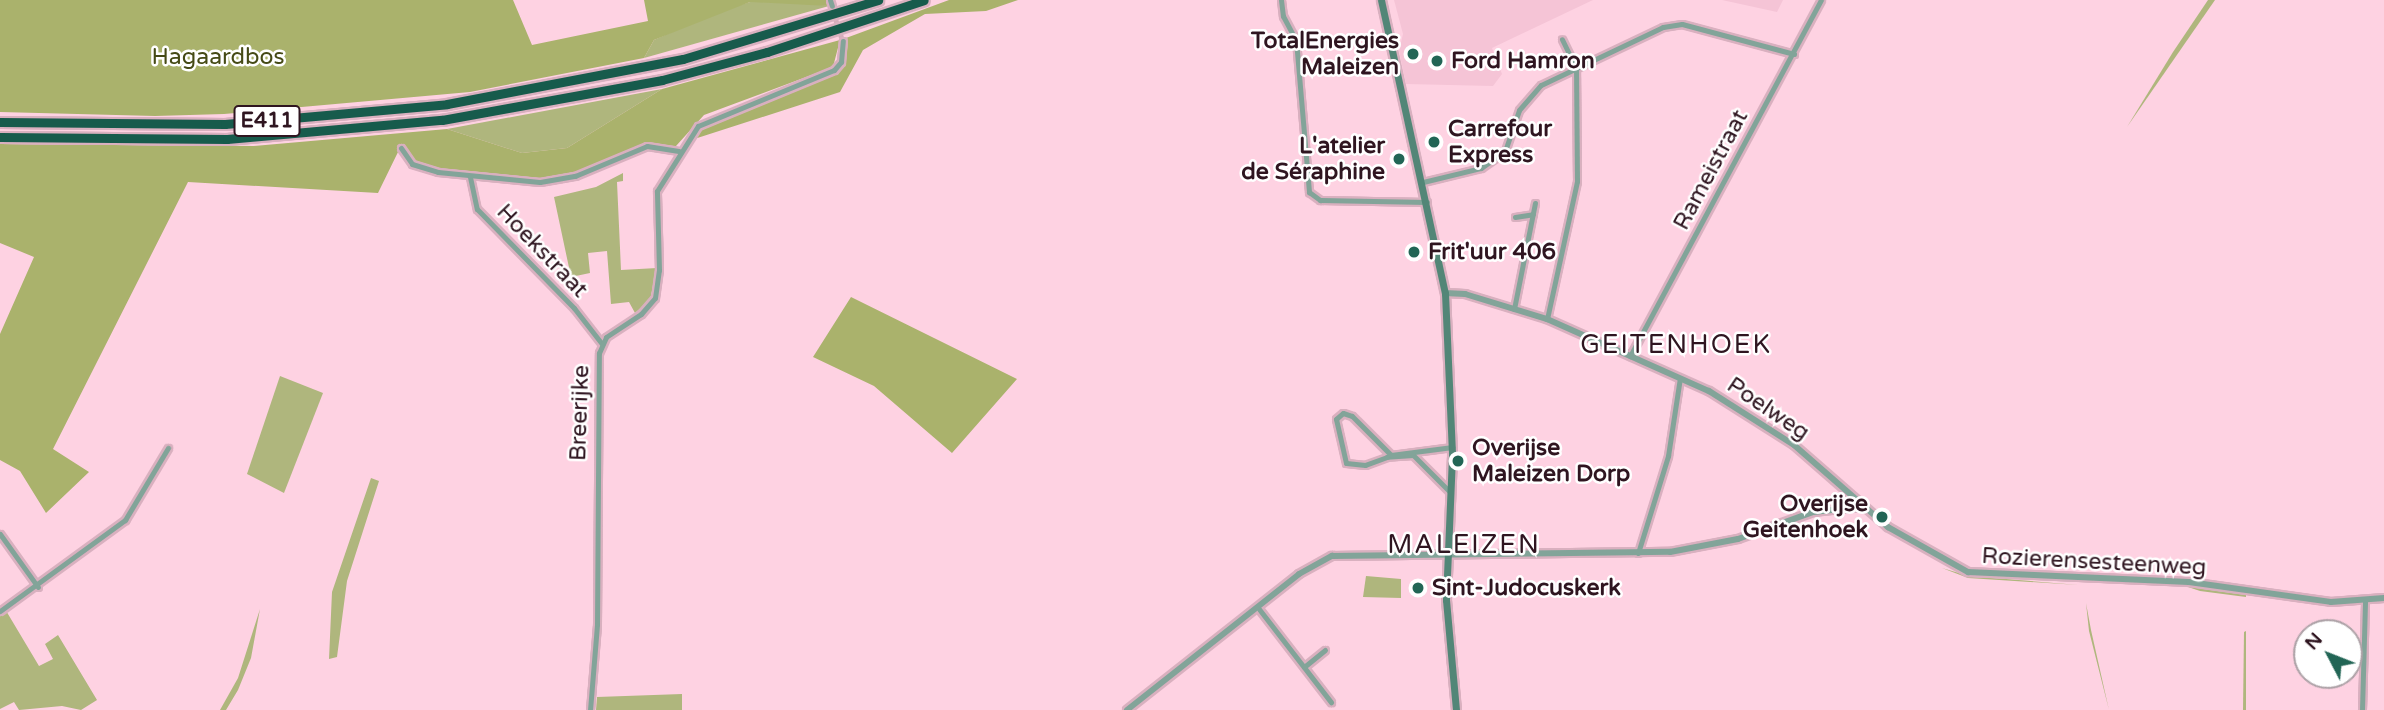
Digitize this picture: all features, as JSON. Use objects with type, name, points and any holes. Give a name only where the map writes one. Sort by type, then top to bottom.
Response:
[{"type":"highway","name":"E411","points":[[0,122],[225,124],[447,104],[683,59],[878,0]]},
{"type":"highway","name":"E411","points":[[0,137],[226,139],[442,120],[662,80],[767,52],[924,0]]},
{"type":"main road","points":[[1381,0],[1423,182],[1445,293],[1452,447],[1446,608],[1456,710]]},
{"type":"street","name":"Rameistraat","points":[[1630,356],[1821,0]]},
{"type":"street","points":[[1281,1],[1283,16],[1296,40],[1310,192],[1320,200],[1427,202]]},
{"type":"street","points":[[1423,182],[1481,168],[1502,153],[1510,142],[1512,123],[1532,93],[1576,68],[1672,24],[1794,54]]},
{"type":"street","points":[[1547,319],[1577,181],[1576,68],[1562,39]]},
{"type":"street","name":"Breerijke","points":[[590,710],[597,624],[596,456],[602,344],[655,298],[659,270],[655,201],[679,151],[709,118],[834,70],[841,62],[843,41]]},
{"type":"street","name":"Hoekstraat","points":[[401,148],[402,155],[415,166],[470,177],[551,181],[588,172],[647,146],[679,151]]},
{"type":"street","name":"Hoekstraat","points":[[470,177],[477,209],[574,309],[602,344]]},
{"type":"street","points":[[1514,309],[1535,203]]},
{"type":"street","points":[[1515,217],[1533,214]]},
{"type":"street","name":"Poelweg","points":[[1445,293],[1547,319],[1680,378],[1782,436],[1860,507]]},
{"type":"street","points":[[1638,553],[1668,456],[1680,378]]},
{"type":"street","points":[[1451,493],[1413,455],[1387,457],[1365,465],[1346,463],[1336,419],[1344,413],[1352,416],[1391,455],[1452,447]]},
{"type":"street","points":[[0,611],[38,587],[131,514],[168,448]]},
{"type":"street","points":[[1127,710],[1309,567],[1332,556],[1670,552],[1738,539],[1813,512],[1860,507]]},
{"type":"street","name":"Rozierensesteenweg","points":[[1860,507],[1942,561],[1980,575],[2166,581],[2331,602],[2384,598]]},
{"type":"street","points":[[0,534],[38,587]]},
{"type":"street","points":[[2362,710],[2365,600]]},
{"type":"street","points":[[1259,608],[1331,702]]},
{"type":"street","points":[[1304,667],[1325,650]]},
{"type":"shaded area","points":[[1394,0],[1593,0],[1492,48],[1502,74],[1493,86],[1406,84],[1399,51],[1403,34]]},
{"type":"shaded area","points":[[1722,0],[1783,0],[1777,12]]},
{"type":"green space","name":"Hagaardbos","points":[[0,0],[513,0],[532,45],[648,21],[644,0],[827,0],[829,6],[750,2],[654,40],[644,58],[470,92],[224,114],[155,116],[0,112]]},
{"type":"green space","points":[[949,0],[1018,0],[986,11],[925,14],[863,50],[840,92],[688,141],[702,126],[843,66],[846,38]]},
{"type":"green space","points":[[2208,0],[2215,0],[2127,127],[2173,52]]},
{"type":"green space","points":[[792,1],[829,6],[644,58],[654,40],[715,13],[750,2]]},
{"type":"green space","points":[[840,40],[833,67],[704,115],[676,146],[643,145],[571,174],[539,180],[447,172],[412,161],[399,150],[378,193],[188,182],[53,449],[89,472],[46,513],[20,471],[0,460],[0,334],[34,257],[0,243],[0,144],[254,146],[447,129],[522,153],[567,148],[662,89]]},
{"type":"green space","points":[[662,89],[567,148],[522,153],[447,129]]},
{"type":"green space","points":[[623,173],[623,181],[617,182],[621,270],[657,268],[650,300],[635,313],[629,302],[611,304],[607,251],[588,253],[590,273],[571,277],[554,197],[596,187]]},
{"type":"green space","points":[[851,297],[1017,379],[952,453],[874,386],[813,357]]},
{"type":"green space","points":[[280,376],[323,393],[284,493],[247,474]]},
{"type":"green space","points":[[371,478],[379,481],[347,581],[337,657],[329,659],[332,592]]},
{"type":"green space","points":[[1942,568],[1969,576],[2079,585],[1968,578]]},
{"type":"green space","points":[[1366,576],[1401,579],[1401,598],[1363,597]]},
{"type":"green space","points":[[2182,585],[2246,594],[2246,597],[2200,591]]},
{"type":"green space","points":[[2086,603],[2091,630],[2109,710],[2089,631]]},
{"type":"green space","points":[[5,609],[39,666],[53,659],[45,644],[58,635],[97,700],[81,710],[62,706],[19,710],[14,702],[0,709],[0,612]]},
{"type":"green space","points":[[260,609],[251,658],[238,690],[226,710],[220,710],[238,678]]},
{"type":"green space","points":[[2246,631],[2246,710],[2243,710],[2244,632]]},
{"type":"green space","points":[[682,694],[682,710],[596,710],[597,697]]},
{"type":"tunnel","points":[[833,11],[843,41]]},
{"type":"place","name":"TotalEnergies Maleizen","points":[[1413,54]]},
{"type":"place","name":"Ford Hamron","points":[[1437,61]]},
{"type":"place","name":"Carrefour Express","points":[[1434,142]]},
{"type":"place","name":"L'atelier de Séraphine","points":[[1399,159]]},
{"type":"place","name":"Frit'uur 406","points":[[1414,252]]},
{"type":"place","name":"Overijse Maleizen Dorp","points":[[1458,461]]},
{"type":"place","name":"Overijse Geitenhoek","points":[[1882,517]]},
{"type":"place","name":"Sint-Judocuskerk","points":[[1418,588]]},
{"type":"district","name":"GEITENHOEK","points":[[1676,345]]},
{"type":"district","name":"MALEIZEN","points":[[1464,545]]}]
